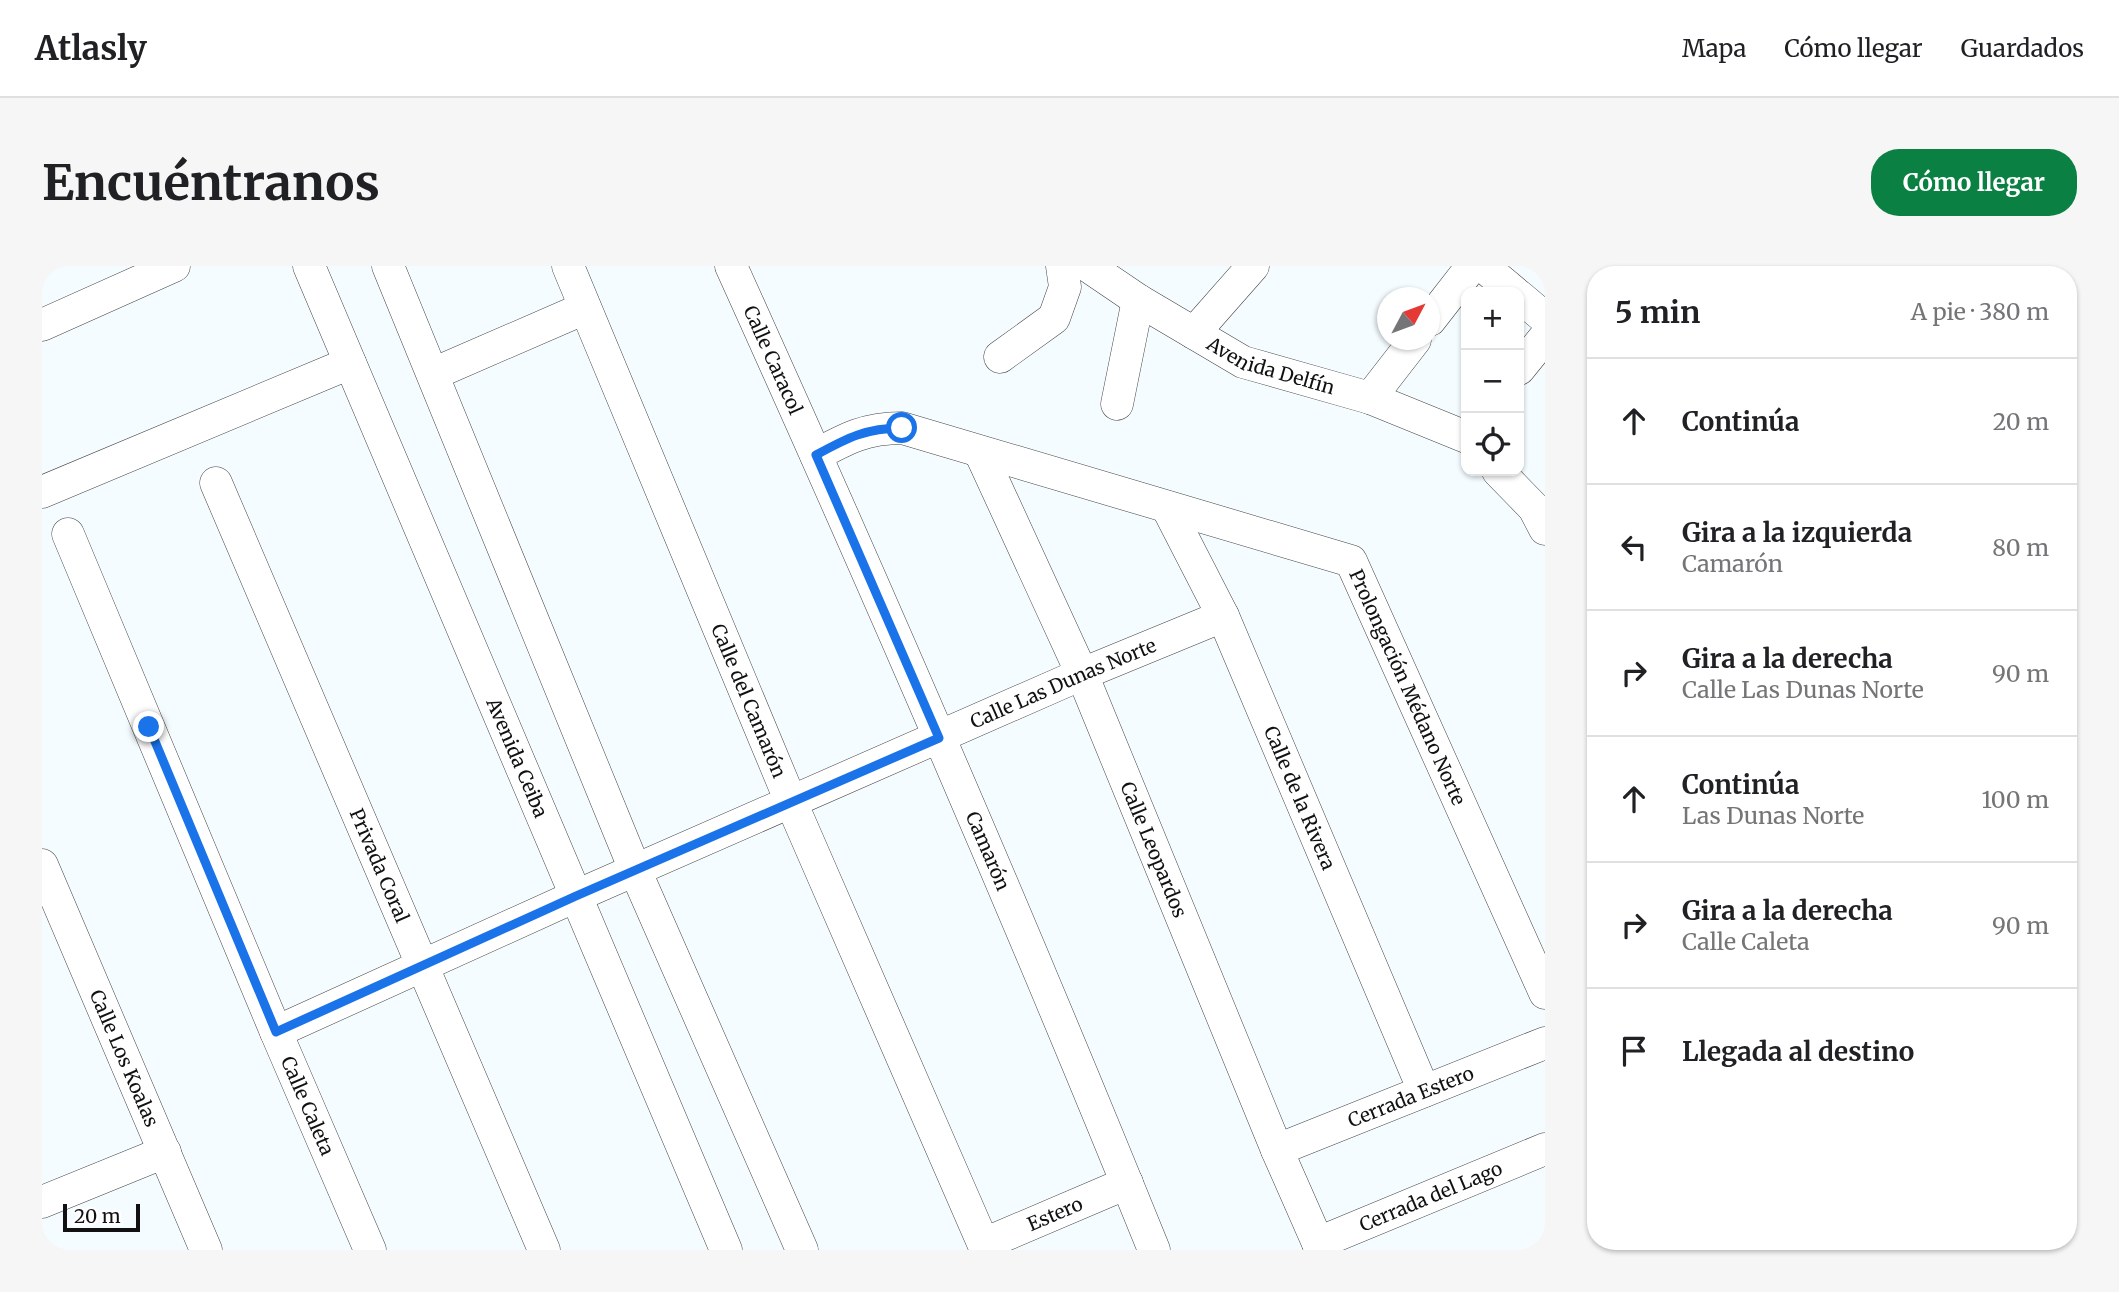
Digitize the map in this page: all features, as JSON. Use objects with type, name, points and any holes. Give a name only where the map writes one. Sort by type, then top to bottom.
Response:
[{"type":"street","points":[[42,325],[174,266]]},
{"type":"street","name":"Avenida Ceiba","points":[[309,266],[726,1250]]},
{"type":"street","points":[[388,266],[635,870],[802,1250]]},
{"type":"street","name":"Calle del Camarón","points":[[568,266],[791,802],[985,1247]]},
{"type":"street","name":"Calle Caracol","points":[[731,266],[816,455]]},
{"type":"street","points":[[1000,357],[1054,318],[1065,287],[1062,266]]},
{"type":"street","name":"Avenida Delfín","points":[[1088,266],[1138,300],[1243,362],[1370,398],[1461,433]]},
{"type":"street","points":[[1194,333],[1253,266]]},
{"type":"street","points":[[1440,307],[1472,266]]},
{"type":"street","points":[[1483,266],[1508,287]]},
{"type":"street","points":[[1117,404],[1138,300]]},
{"type":"street","points":[[1524,300],[1545,318]]},
{"type":"street","points":[[433,374],[585,308]]},
{"type":"street","points":[[1524,363],[1545,337]]},
{"type":"street","points":[[1370,398],[1407,350]]},
{"type":"street","points":[[42,492],[350,363]]},
{"type":"street","name":"Prolongación Médano Norte","points":[[816,455],[850,436],[880,428],[902,428],[1352,561],[1545,993]]},
{"type":"street","name":"Calle Leopardos","points":[[980,452],[1082,674],[1319,1246]]},
{"type":"street","name":"Camarón","points":[[816,455],[939,738],[1154,1250]]},
{"type":"street","points":[[1504,476],[1541,511]]},
{"type":"street","name":"Privada Coral","points":[[216,483],[544,1250]]},
{"type":"street","name":"Calle de la Rivera","points":[[1167,507],[1223,617],[1424,1091]]},
{"type":"street","name":"Calle Caleta","points":[[68,534],[370,1250]]},
{"type":"street","name":"Calle Las Dunas Norte","points":[[276,1032],[576,896],[1082,674],[1223,617]]},
{"type":"street","name":"Calle Los Koalas","points":[[42,865],[206,1250]]},
{"type":"street","name":"Cerrada Estero","points":[[1277,1150],[1545,1043]]},
{"type":"street","name":"Cerrada del Lago","points":[[1319,1246],[1545,1149]]},
{"type":"street","points":[[42,1202],[165,1152]]},
{"type":"street","name":"Estero","points":[[985,1247],[1127,1183]]},
{"type":"route","points":[[149,727],[276,1032],[576,896],[939,738],[816,455],[850,436],[880,428],[902,428]]}]
